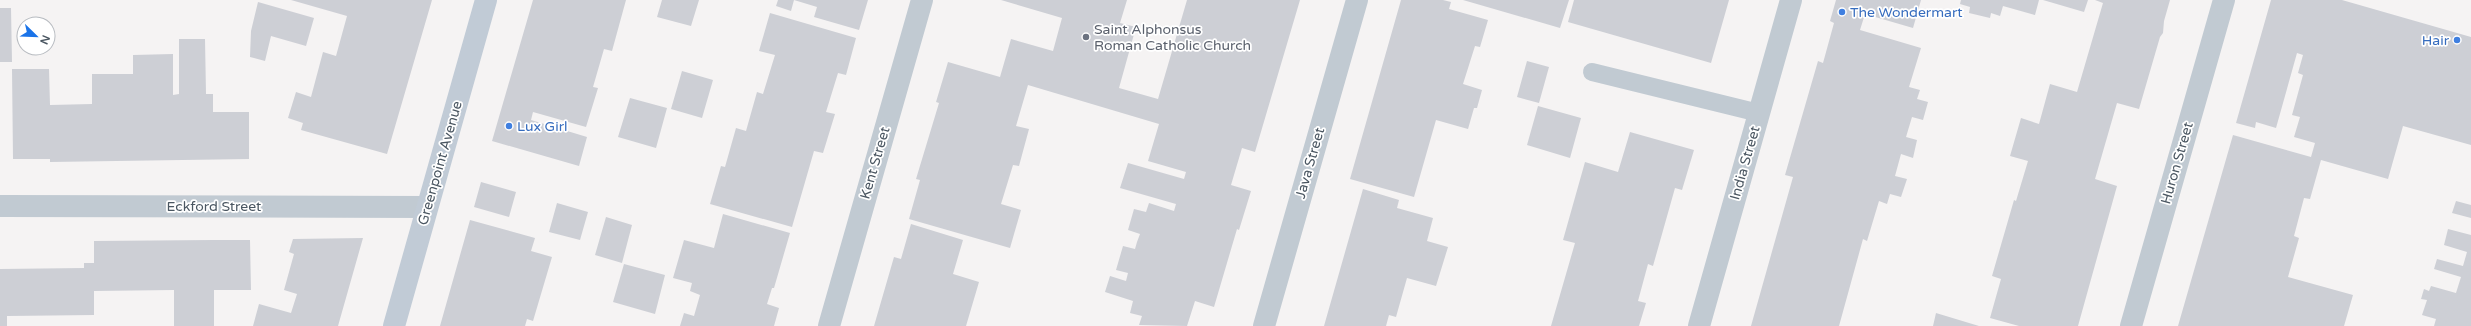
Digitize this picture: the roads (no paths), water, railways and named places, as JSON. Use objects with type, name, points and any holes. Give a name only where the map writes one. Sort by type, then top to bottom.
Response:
[{"type":"main road","name":"Greenpoint Avenue","points":[[394,326],[486,0]]},
{"type":"street","name":"Kent Street","points":[[829,326],[922,0]]},
{"type":"street","name":"Java Street","points":[[1264,326],[1357,0]]},
{"type":"street","name":"India Street","points":[[1698,326],[1791,0]]},
{"type":"street","name":"Huron Street","points":[[2131,326],[2224,0]]},
{"type":"street","name":"Eckford Street","points":[[0,206],[427,207]]},
{"type":"lane","points":[[1592,72],[1759,113]]},
{"type":"place","name":"The Wondermart","points":[[1842,12]]},
{"type":"place","name":"Saint Alphonsus Roman Catholic Church","points":[[1086,37]]},
{"type":"place","name":"Hair","points":[[2457,40]]},
{"type":"place","name":"Lux Girl","points":[[509,126]]}]
